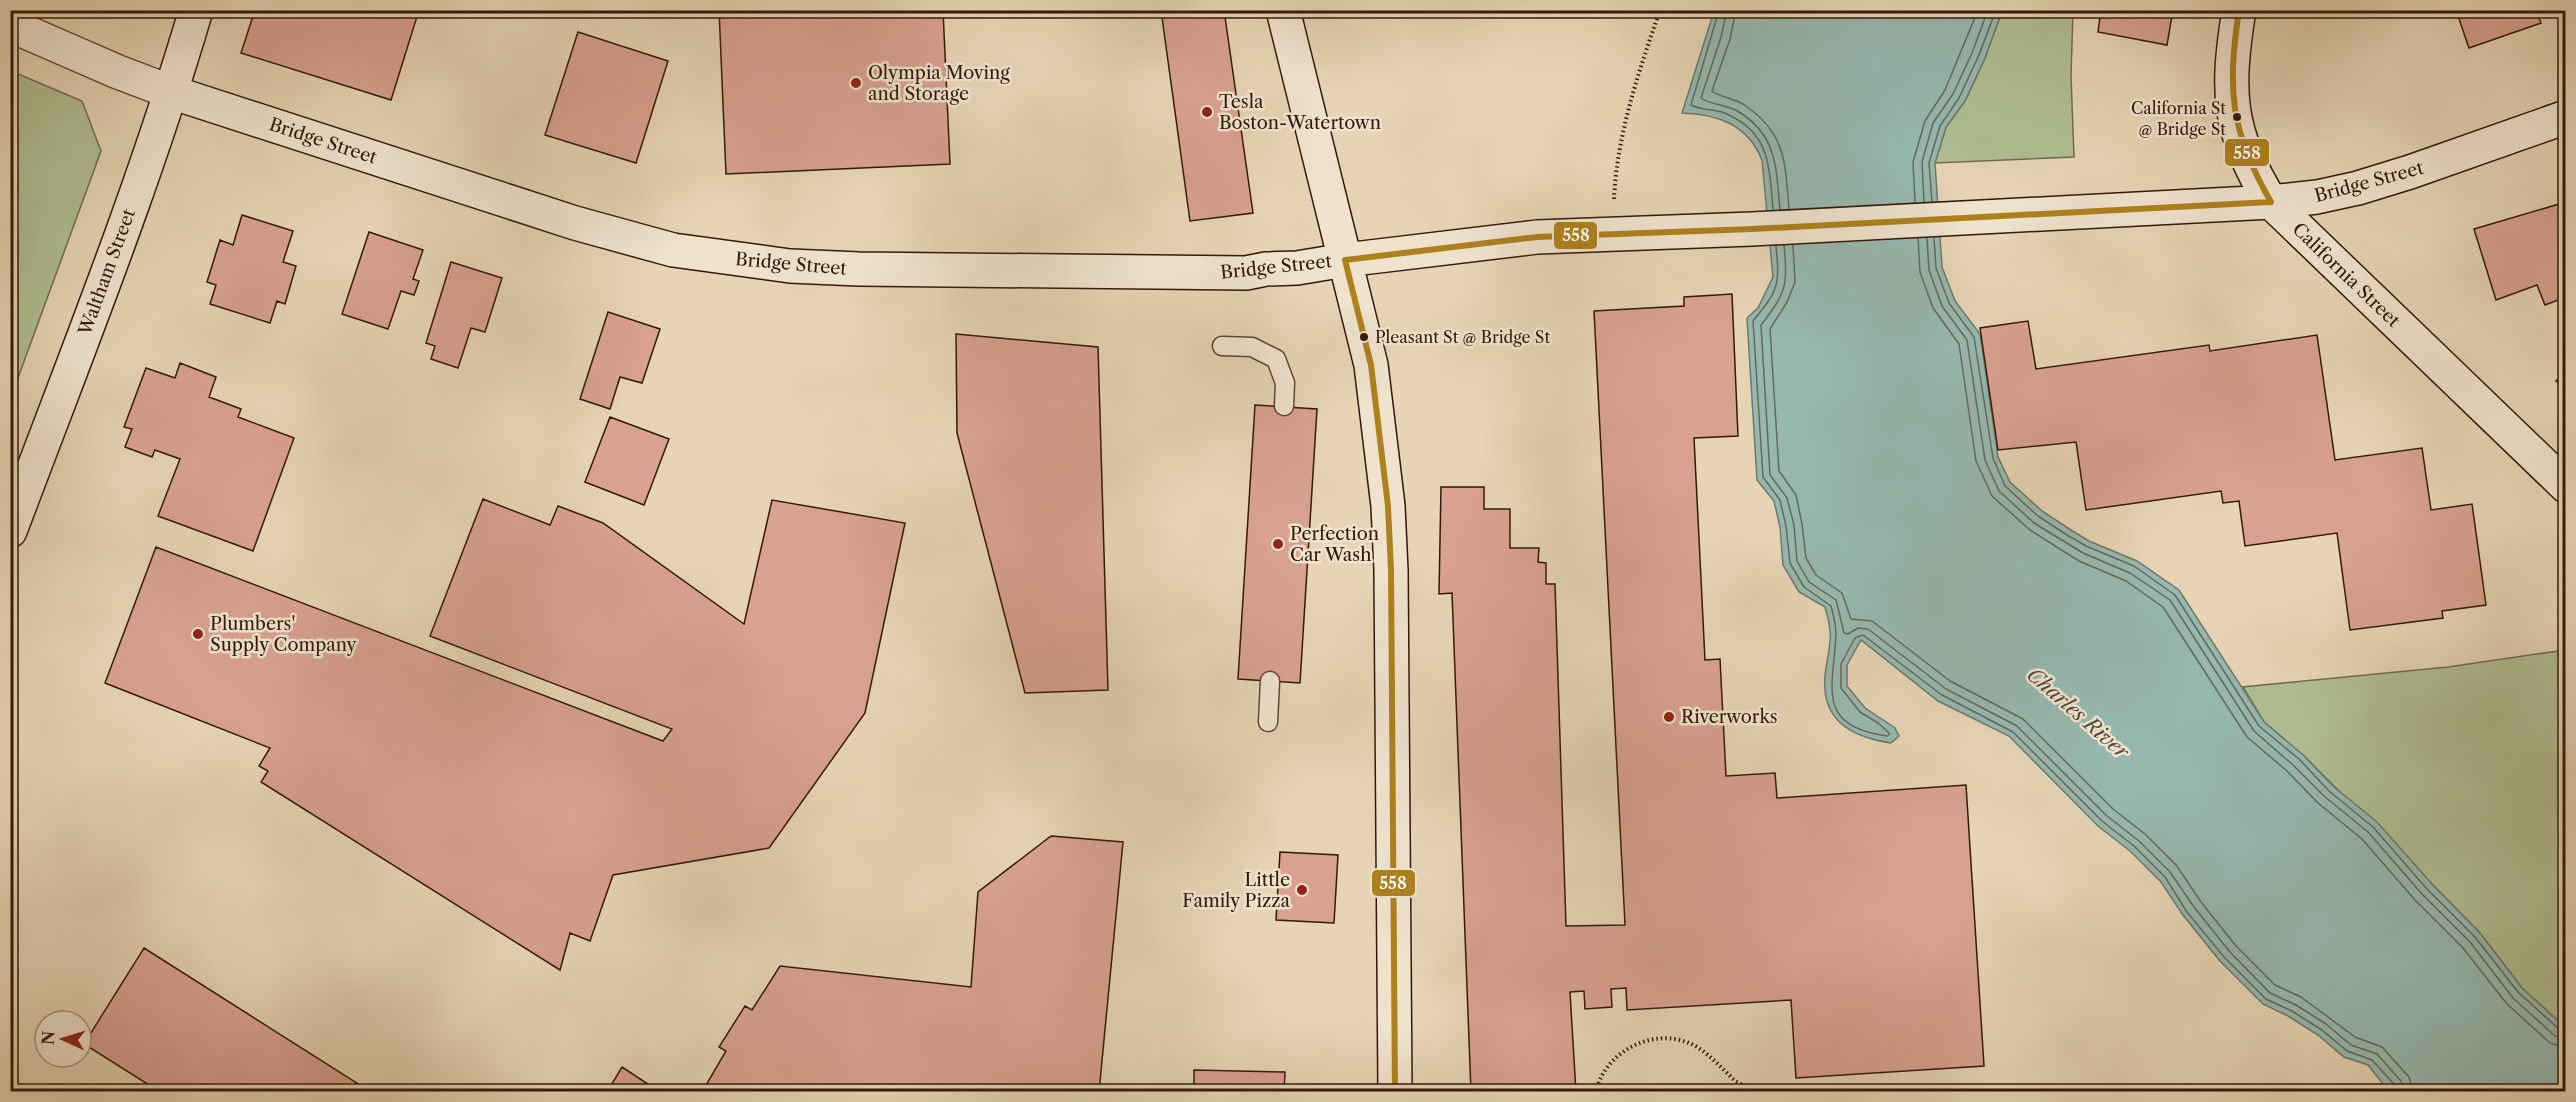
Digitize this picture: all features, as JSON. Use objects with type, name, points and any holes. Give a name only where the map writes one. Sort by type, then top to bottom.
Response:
[{"type":"street","name":"Waltham Street","points":[[10,531],[131,207],[171,92],[196,10]]},
{"type":"street","points":[[1283,10],[1371,365],[1388,506],[1391,570],[1395,1092]]},
{"type":"street","name":"California Street","points":[[2239,10],[2232,49],[2231,99],[2238,138],[2253,173],[2271,202],[2565,486]]},
{"type":"street","name":"Bridge Street","points":[[10,26],[171,92],[575,223],[673,250],[733,260],[790,266],[859,269],[1223,274],[1297,268],[1537,237],[1752,229],[2271,202],[2317,197],[2358,188],[2463,154],[2565,117]]},
{"type":"lane","points":[[1222,346],[1252,347],[1276,359],[1285,383],[1284,406]]},
{"type":"lane","points":[[1268,722],[1270,681]]},
{"type":"path","points":[[1615,233],[1614,198],[1618,158],[1635,88],[1660,10]]},
{"type":"path","points":[[1596,1092],[1607,1067],[1622,1052],[1638,1043],[1657,1039],[1674,1039],[1696,1046],[1735,1081],[1757,1087],[1761,1092]]},
{"type":"green space","points":[[2002,11],[2073,11],[2071,76],[2074,157],[1935,163],[1946,127],[1965,101],[1985,58]]},
{"type":"green space","points":[[11,71],[82,101],[101,151],[11,397]]},
{"type":"green space","points":[[2565,650],[2565,1027],[2522,988],[2480,933],[2432,884],[2303,755],[2264,722],[2243,687],[2448,667]]},
{"type":"water","name":"Charles River","points":[[1714,11],[2002,11],[1985,58],[1965,101],[1946,127],[1935,163],[1942,267],[1955,301],[1980,334],[1998,457],[2010,482],[2042,511],[2071,530],[2089,541],[2137,561],[2179,590],[2264,722],[2303,755],[2333,786],[2377,822],[2432,884],[2480,933],[2522,988],[2565,1027],[2565,1091],[2393,1091],[2383,1084],[2368,1065],[2344,1057],[2318,1035],[2288,1016],[2263,1004],[2220,961],[2183,915],[2161,882],[2130,851],[2098,826],[2009,736],[1938,701],[1861,640],[1847,665],[1847,686],[1865,708],[1895,728],[1899,736],[1891,743],[1864,736],[1842,724],[1834,715],[1828,705],[1825,692],[1830,636],[1825,607],[1799,592],[1783,565],[1780,527],[1774,501],[1757,480],[1747,318],[1758,308],[1773,277],[1762,160],[1749,138],[1730,124],[1708,116],[1682,113]]},
{"type":"building","points":[[255,10],[419,10],[391,100],[241,53]]},
{"type":"building","points":[[719,10],[943,10],[950,164],[726,174]]},
{"type":"building","name":"Tesla Boston-Watertown","points":[[1161,10],[1224,10],[1253,213],[1190,221]]},
{"type":"building","points":[[2101,10],[2173,10],[2167,45],[2098,32]]},
{"type":"building","points":[[2456,10],[2536,10],[2541,23],[2469,48]]},
{"type":"building","points":[[578,32],[668,61],[636,163],[545,135]]},
{"type":"building","points":[[2566,202],[2566,273],[2562,274],[2566,282],[2566,297],[2545,305],[2537,285],[2496,300],[2474,229]]},
{"type":"building","points":[[242,215],[293,231],[283,262],[296,266],[285,304],[277,301],[270,323],[210,304],[216,285],[207,282],[220,240],[233,245]]},
{"type":"building","points":[[369,232],[423,250],[413,279],[419,281],[414,295],[401,291],[388,329],[342,314]]},
{"type":"building","points":[[451,262],[502,278],[485,332],[471,328],[458,368],[431,359],[435,346],[426,343]]},
{"type":"building","name":"Riverworks","points":[[1732,294],[1738,436],[1694,438],[1705,660],[1720,659],[1726,776],[1775,773],[1777,798],[1966,785],[1984,1066],[1796,1078],[1791,1000],[1627,1010],[1626,988],[1611,989],[1612,1007],[1585,1009],[1584,991],[1570,992],[1576,1092],[1471,1092],[1452,593],[1439,594],[1441,487],[1484,487],[1484,509],[1510,509],[1510,548],[1539,548],[1538,562],[1546,563],[1546,584],[1555,584],[1566,926],[1625,925],[1594,311],[1684,306],[1684,297]]},
{"type":"building","points":[[608,312],[660,329],[642,383],[620,377],[610,409],[580,399]]},
{"type":"building","points":[[2028,321],[2036,369],[2209,345],[2210,351],[2317,335],[2335,460],[2422,448],[2431,510],[2472,504],[2486,605],[2442,611],[2443,618],[2350,630],[2337,533],[2245,546],[2239,501],[2223,503],[2221,491],[2086,510],[2076,442],[1998,450],[1980,328]]},
{"type":"building","points":[[956,334],[1098,347],[1108,690],[1025,693],[957,433]]},
{"type":"building","points":[[180,363],[216,377],[209,397],[241,409],[238,417],[294,438],[253,551],[158,516],[180,459],[155,450],[152,457],[125,447],[132,429],[124,427],[146,368],[175,378]]},
{"type":"building","points":[[2566,371],[2566,389],[2556,381]]},
{"type":"building","name":"Perfection Car Wash","points":[[1255,405],[1317,409],[1300,683],[1238,679]]},
{"type":"building","points":[[610,417],[669,439],[644,505],[585,482]]},
{"type":"building","points":[[483,499],[550,525],[558,506],[603,523],[744,624],[772,500],[905,523],[865,713],[769,848],[613,875],[590,941],[570,933],[560,970],[261,782],[268,771],[259,766],[270,748],[105,683],[156,547],[663,741],[672,729],[430,636]]},
{"type":"building","points":[[1051,836],[1123,842],[1099,1092],[702,1092],[726,1051],[719,1047],[745,1006],[752,1010],[780,966],[971,987],[978,892]]},
{"type":"building","points":[[1280,852],[1338,855],[1334,923],[1276,920]]},
{"type":"building","points":[[144,948],[371,1092],[160,1092],[93,1050],[93,1030]]},
{"type":"building","points":[[622,1067],[660,1092],[607,1092]]},
{"type":"building","points":[[1194,1070],[1285,1072],[1284,1092],[1194,1092]]},
{"type":"transit line","name":"558","points":[[2239,10],[2233,64],[2235,109],[2247,153],[2271,202]]},
{"type":"transit line","name":"558","points":[[1345,260],[1537,237],[1752,229],[2271,202]]},
{"type":"transit line","name":"558","points":[[1345,260],[1371,365],[1388,506],[1391,570],[1395,1092]]},
{"type":"place","name":"Olympia Moving and Storage","points":[[856,83]]},
{"type":"place","name":"Tesla Boston-Watertown","points":[[1207,112]]},
{"type":"place","name":"California St @ Bridge St","points":[[2237,117]]},
{"type":"place","name":"Pleasant St @ Bridge St","points":[[1364,337]]},
{"type":"place","name":"Perfection Car Wash","points":[[1278,544]]},
{"type":"place","name":"Plumbers' Supply Company","points":[[198,634]]},
{"type":"place","name":"Riverworks","points":[[1669,717]]},
{"type":"place","name":"Little Family Pizza","points":[[1302,890]]}]
